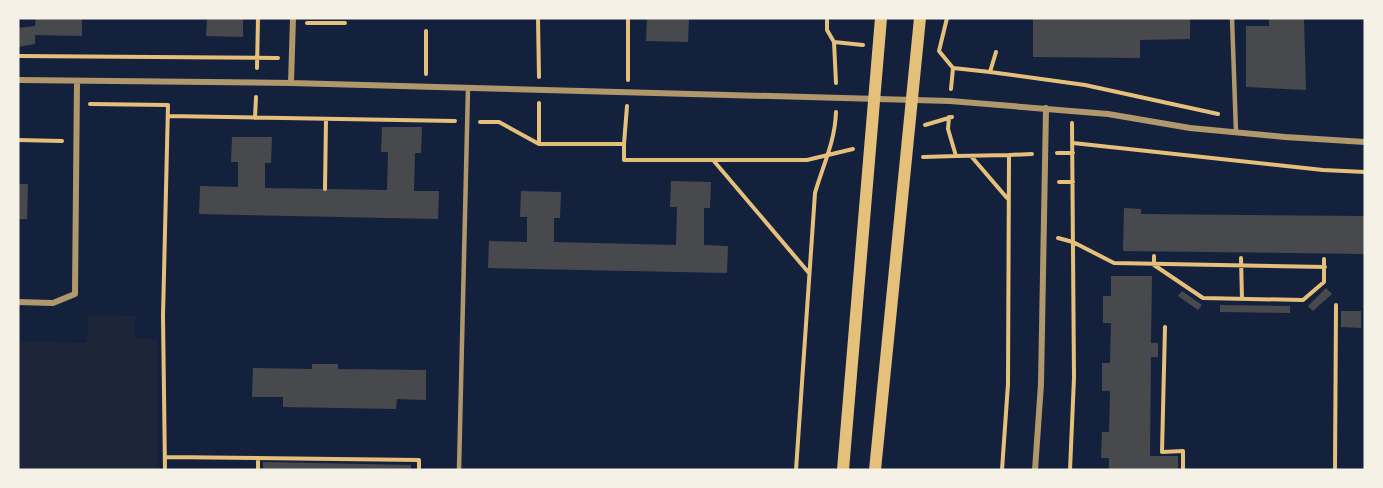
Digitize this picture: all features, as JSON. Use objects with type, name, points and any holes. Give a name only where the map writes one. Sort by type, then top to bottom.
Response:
[{"type":"main road","points":[[843,470],[881,18]]},
{"type":"main road","points":[[875,470],[914,102],[920,18]]},
{"type":"street","points":[[291,83],[293,20]]},
{"type":"street","points":[[18,80],[291,83],[914,102],[950,101],[1072,110],[1236,132],[1365,142]]},
{"type":"street","points":[[18,302],[53,303],[75,294],[78,81]]},
{"type":"street","points":[[1035,470],[1041,384],[1046,108]]},
{"type":"lane","points":[[1233,18],[1236,132]]},
{"type":"lane","points":[[459,470],[465,122],[468,88]]},
{"type":"path","points":[[628,18],[624,160],[807,160],[870,144]]},
{"type":"path","points":[[796,470],[815,193],[836,129],[834,42],[827,30],[827,18]]},
{"type":"path","points":[[947,18],[939,51],[953,68],[1085,85],[1141,96],[1191,110],[1235,116]]},
{"type":"path","points":[[293,20],[345,23]]},
{"type":"path","points":[[426,31],[426,87]]},
{"type":"path","points":[[990,72],[996,52]]},
{"type":"path","points":[[18,56],[292,58]]},
{"type":"path","points":[[953,68],[948,129],[956,156],[1009,155],[1008,384],[1002,470]]},
{"type":"path","points":[[78,104],[168,105],[163,316],[165,470]]},
{"type":"path","points":[[1070,470],[1074,378],[1072,110]]},
{"type":"path","points":[[168,116],[499,122],[539,144],[624,144]]},
{"type":"path","points":[[911,129],[960,117]]},
{"type":"path","points":[[325,189],[326,119]]},
{"type":"path","points":[[18,140],[77,141]]},
{"type":"path","points":[[1072,143],[1323,170],[1365,172]]},
{"type":"path","points":[[971,156],[1008,198]]},
{"type":"path","points":[[712,160],[809,274]]},
{"type":"path","points":[[1044,234],[1073,242],[1114,263],[1325,267]]},
{"type":"path","points":[[1154,256],[1154,265]]},
{"type":"path","points":[[1241,258],[1242,299]]},
{"type":"path","points":[[1154,265],[1203,298],[1303,300],[1324,282],[1324,259]]},
{"type":"path","points":[[1335,470],[1336,305]]},
{"type":"path","points":[[1165,327],[1162,452],[1183,451],[1183,470]]},
{"type":"path","points":[[165,457],[419,460],[419,470]]},
{"type":"path","points":[[258,458],[258,470]]},
{"type":"shaded area","points":[[88,315],[135,316],[135,339],[157,339],[157,470],[18,470],[18,342],[87,343]]},
{"type":"building","points":[[36,18],[82,18],[82,36],[35,35],[35,44],[18,47],[18,28],[35,26]]},
{"type":"building","points":[[207,18],[243,18],[243,37],[206,36]]},
{"type":"building","points":[[647,18],[689,18],[688,42],[646,41]]},
{"type":"building","points":[[1033,18],[1190,18],[1190,39],[1140,40],[1140,58],[1033,57]]},
{"type":"building","points":[[1269,19],[1304,19],[1306,90],[1246,87],[1246,26],[1269,26]]},
{"type":"building","points":[[382,127],[422,127],[421,153],[415,153],[414,191],[439,191],[438,219],[199,214],[200,186],[238,187],[238,162],[231,162],[232,137],[272,137],[271,163],[265,163],[265,188],[387,190],[388,152],[381,152]]},
{"type":"building","points":[[671,181],[711,182],[710,208],[704,208],[704,245],[728,246],[727,273],[488,268],[489,241],[527,242],[527,217],[520,217],[521,191],[561,192],[560,218],[554,218],[554,242],[676,245],[677,207],[670,207]]},
{"type":"building","points":[[18,184],[28,184],[27,219],[18,219]]},
{"type":"building","points":[[1124,208],[1141,209],[1141,214],[1365,216],[1365,254],[1123,251]]},
{"type":"building","points":[[1111,276],[1152,276],[1151,343],[1158,343],[1158,357],[1151,357],[1150,456],[1178,456],[1178,470],[1109,470],[1109,458],[1101,458],[1102,432],[1109,432],[1110,391],[1102,391],[1102,363],[1110,363],[1111,323],[1103,323],[1103,296],[1111,296]]},
{"type":"building","points":[[1326,288],[1332,294],[1313,311],[1308,306]]},
{"type":"building","points":[[1182,291],[1202,305],[1198,310],[1178,296]]},
{"type":"building","points":[[1220,305],[1290,306],[1290,313],[1220,312]]},
{"type":"building","points":[[1341,311],[1361,311],[1361,328],[1341,327]]},
{"type":"building","points":[[312,364],[338,364],[338,369],[426,370],[426,400],[397,399],[396,409],[283,407],[283,397],[252,397],[253,368],[312,369]]},
{"type":"building","points":[[263,462],[411,465],[411,470],[263,470]]}]
